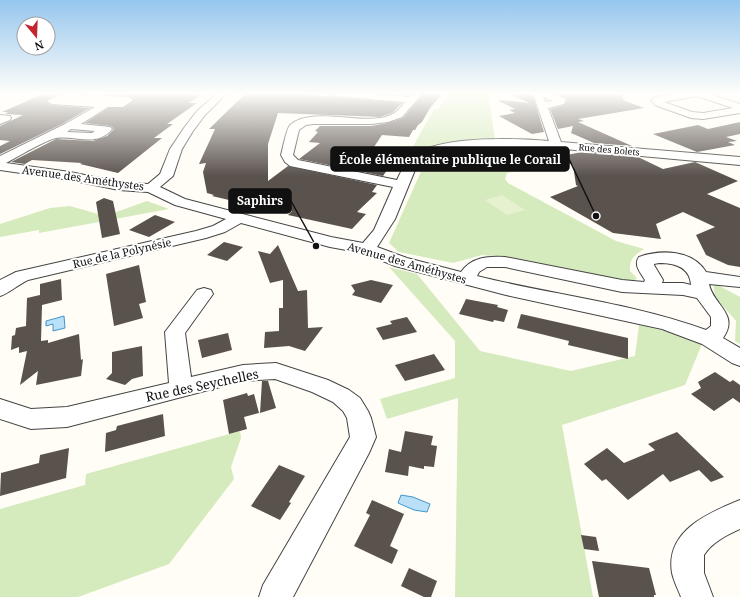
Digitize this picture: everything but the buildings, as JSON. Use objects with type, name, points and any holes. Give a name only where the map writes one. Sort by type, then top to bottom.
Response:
[{"type":"street","points":[[0,161],[78,121]]},
{"type":"street","points":[[151,188],[166,176],[176,149],[195,121]]},
{"type":"street","points":[[310,121],[301,123],[294,128],[287,155],[288,159],[294,163],[306,167],[402,185]]},
{"type":"street","points":[[547,121],[556,144]]},
{"type":"street","points":[[54,134],[94,137],[106,129],[69,126]]},
{"type":"street","name":"Rue des Bolets","points":[[367,249],[377,240],[414,161],[430,152],[451,147],[494,142],[556,144],[740,161]]},
{"type":"street","name":"Avenue des Améthystes","points":[[0,166],[70,176],[119,186],[151,188],[180,202],[330,242],[367,249],[401,262],[513,291],[648,318],[685,328],[709,339],[740,358]]},
{"type":"street","name":"Rue de la Polynésie","points":[[2,286],[22,276],[43,270],[200,235],[219,229],[238,218]]},
{"type":"street","points":[[649,288],[653,284],[654,280],[645,265],[646,261],[650,259],[666,257],[686,263],[695,269],[701,285],[721,317],[722,325],[719,330],[709,339]]},
{"type":"street","points":[[466,279],[477,264],[488,261],[505,262],[622,286],[683,289],[701,285],[740,282]]},
{"type":"street","points":[[181,388],[175,332],[204,294]]},
{"type":"street","name":"Rue des Seychelles","points":[[0,408],[13,414],[31,419],[67,417],[244,373],[276,371],[320,386],[341,396],[352,405],[359,418],[363,437],[356,453],[275,597]]},
{"type":"street","points":[[697,597],[688,573],[688,551],[701,535],[740,514]]},
{"type":"green space","points":[[427,121],[492,121],[495,140],[494,147],[519,163],[526,164],[527,168],[507,173],[505,179],[508,183],[616,241],[644,249],[635,255],[630,263],[630,271],[637,278],[634,281],[626,283],[504,257],[482,255],[453,263],[399,252],[389,243],[423,167],[406,159]]},
{"type":"green space","points":[[502,195],[525,210],[507,215],[485,200]]},
{"type":"green space","points":[[147,201],[169,209],[39,233],[39,230],[0,237],[0,224],[50,208],[70,206],[105,216]]},
{"type":"green space","points":[[389,267],[417,274],[480,351],[571,371],[635,356],[639,325],[673,333],[702,344],[685,385],[562,425],[593,597],[455,597],[458,398],[387,419],[380,399],[455,378],[455,341]]},
{"type":"green space","points":[[714,283],[740,297],[740,344],[735,341],[736,321],[717,298]]},
{"type":"green space","points":[[240,431],[241,438],[231,467],[234,479],[169,564],[78,597],[0,597],[0,509],[85,485],[86,474]]},
{"type":"water","points":[[64,316],[65,328],[53,331],[53,324],[46,326],[46,321]]},
{"type":"water","points":[[401,495],[413,497],[430,504],[427,512],[414,510],[398,503]]},
{"type":"place","name":"École élémentaire publique le Corail","points":[[596,216]]},
{"type":"place","name":"Saphirs","points":[[316,246]]}]
